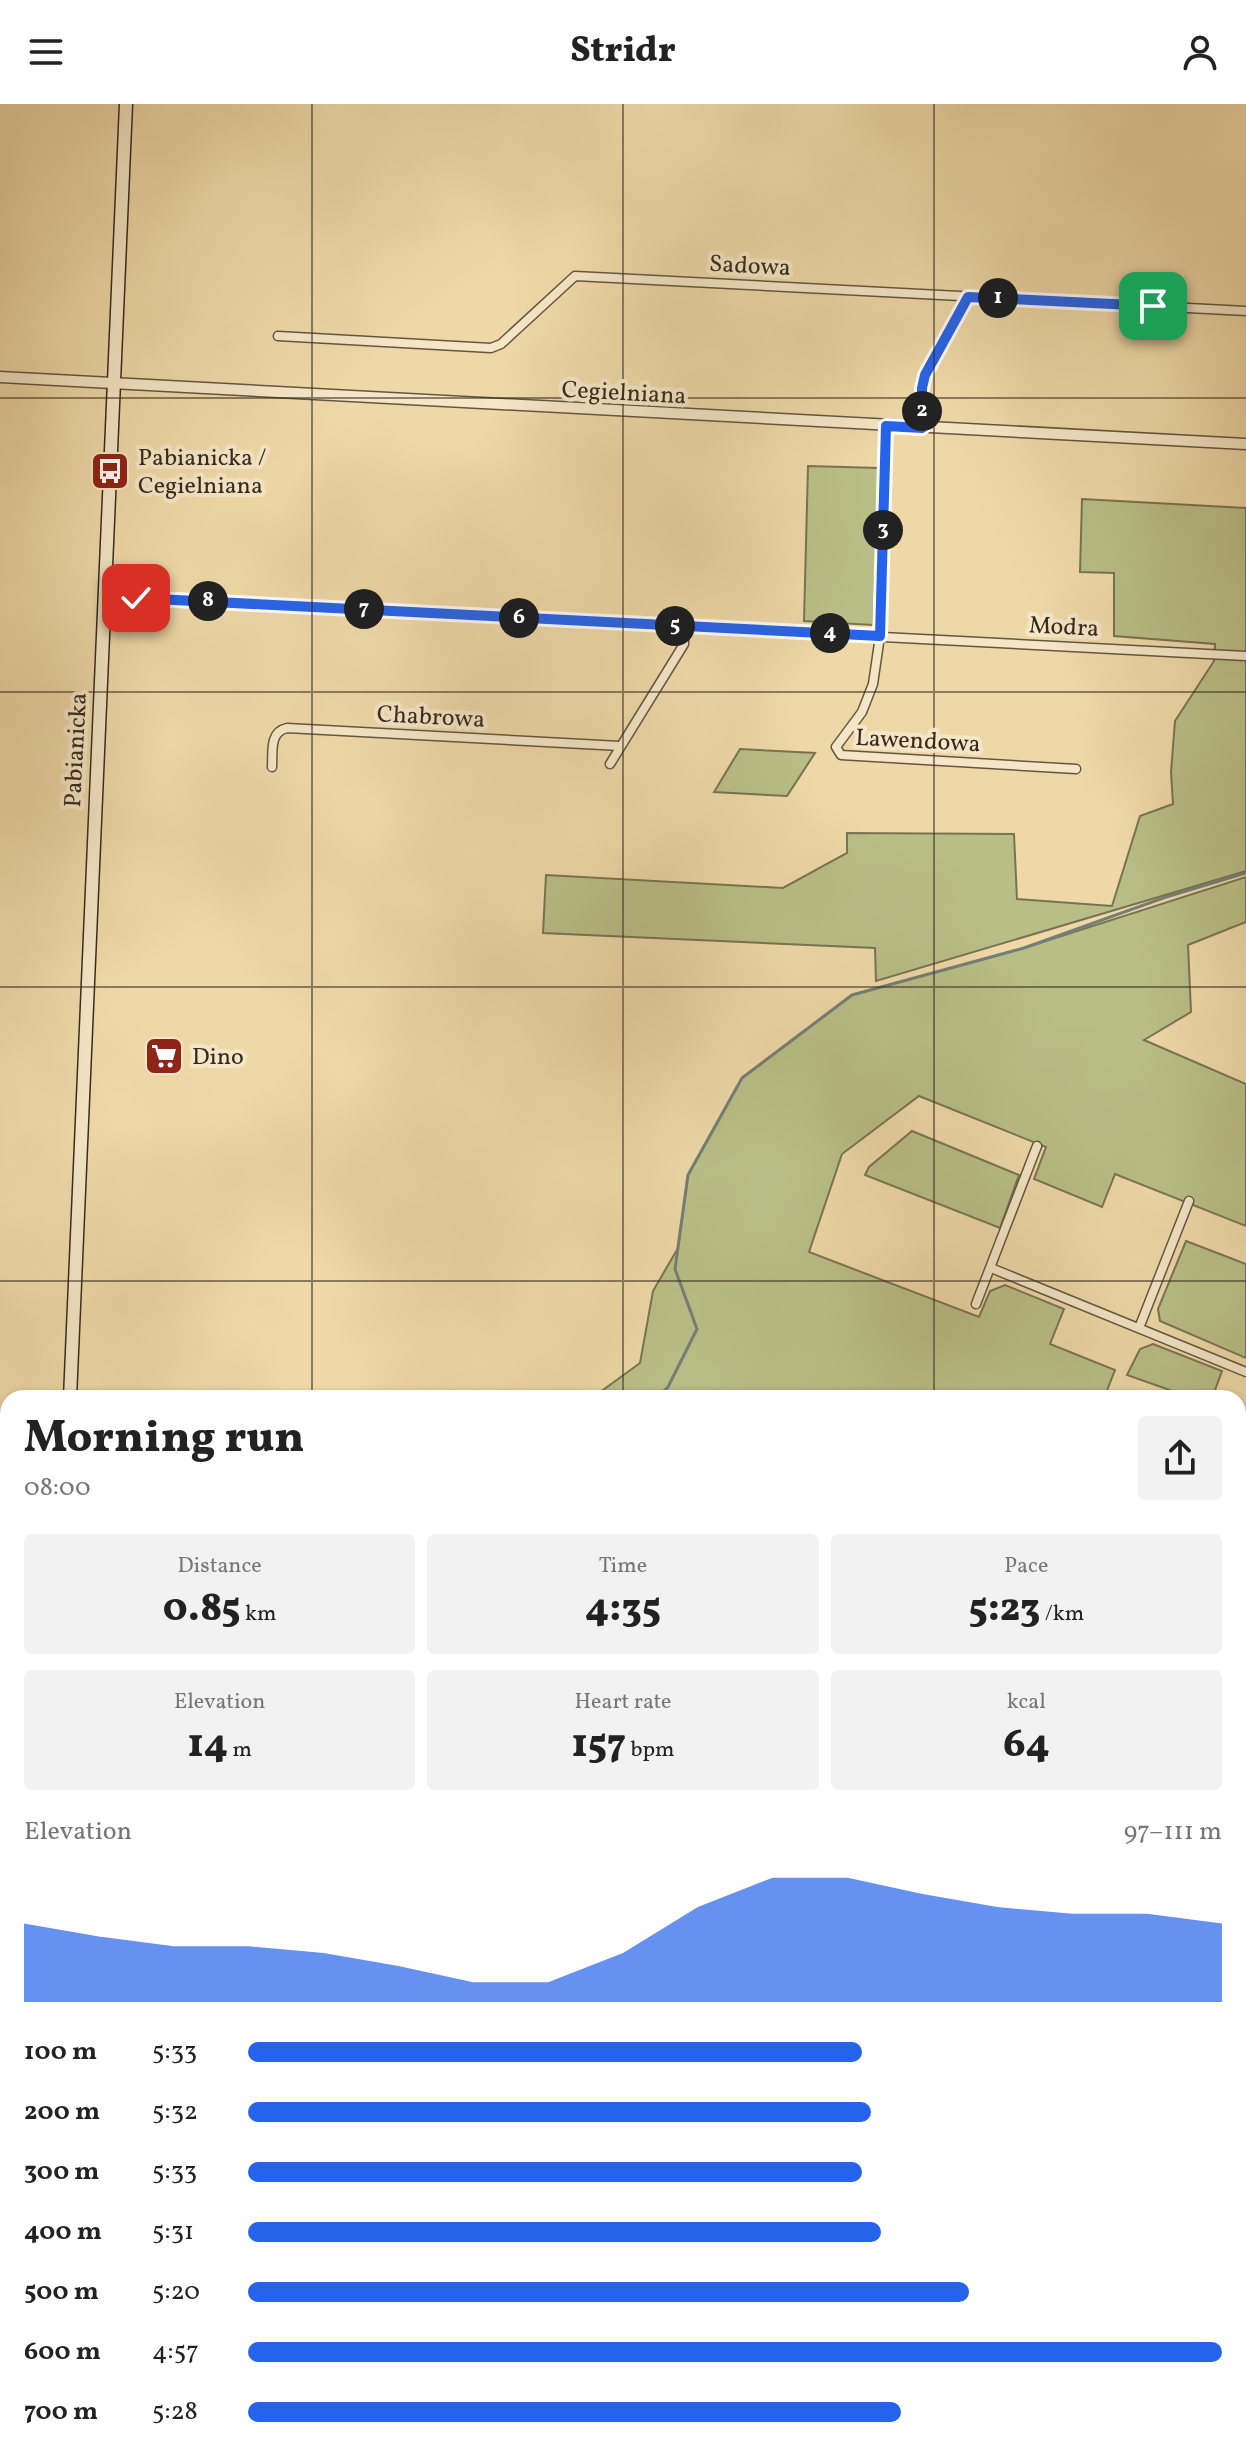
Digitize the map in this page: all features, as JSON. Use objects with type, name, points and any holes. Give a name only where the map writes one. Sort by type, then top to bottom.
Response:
[{"type":"main road","name":"Pabianicka","points":[[70,1390],[126,104]]},
{"type":"street","name":"Sadowa","points":[[278,336],[491,348],[501,344],[575,276],[1246,311]]},
{"type":"street","points":[[922,428],[925,375],[968,297]]},
{"type":"street","name":"Cegielniana","points":[[0,377],[1246,444]]},
{"type":"street","points":[[880,636],[886,426]]},
{"type":"street","name":"Modra","points":[[136,598],[1246,656]]},
{"type":"street","points":[[610,764],[684,644],[684,626]]},
{"type":"street","name":"Lawendowa","points":[[880,636],[873,684],[862,712],[836,747],[841,755],[1076,769]]},
{"type":"street","name":"Chabrowa","points":[[272,767],[275,735],[287,728],[620,746]]},
{"type":"street","points":[[976,1304],[1037,1146]]},
{"type":"street","points":[[1139,1328],[1189,1201]]},
{"type":"street","points":[[991,1268],[1246,1372]]},
{"type":"green space","points":[[808,466],[879,468],[873,625],[804,621]]},
{"type":"green space","points":[[1082,499],[1246,508],[1246,871],[876,981],[875,948],[543,933],[546,875],[783,888],[847,853],[847,833],[1014,834],[1017,899],[1112,906],[1140,816],[1173,804],[1171,772],[1175,721],[1214,661],[1215,644],[1114,636],[1114,573],[1080,572]]},
{"type":"green space","points":[[740,749],[815,753],[787,796],[714,792]]},
{"type":"green space","points":[[1246,877],[1246,922],[1188,945],[1191,1012],[1144,1040],[1246,1084],[1246,1226],[1115,1174],[1102,1207],[1034,1179],[1046,1147],[919,1096],[842,1154],[809,1252],[979,1317],[990,1291],[1005,1285],[1064,1309],[1050,1344],[1115,1370],[1107,1390],[603,1390],[640,1363],[653,1291],[678,1248],[688,1175],[742,1078],[852,995],[1024,948]]},
{"type":"green space","points":[[912,1131],[1019,1175],[1000,1228],[865,1175],[869,1167]]},
{"type":"green space","points":[[1186,1241],[1246,1264],[1246,1358],[1160,1321],[1158,1309]]},
{"type":"green space","points":[[1153,1344],[1222,1371],[1215,1390],[1169,1390],[1127,1375],[1140,1349]]},
{"type":"waterway","points":[[665,1390],[697,1329],[675,1269],[688,1175],[742,1078],[852,995],[1024,948],[1166,897],[1246,873]]},
{"type":"place","name":"Pabianicka / Cegielniana","points":[[110,471]]},
{"type":"place","name":"Dino","points":[[164,1056]]},
{"type":"route","points":[[136,598],[880,636],[886,426],[922,428],[925,375],[968,297],[1153,306]]}]
